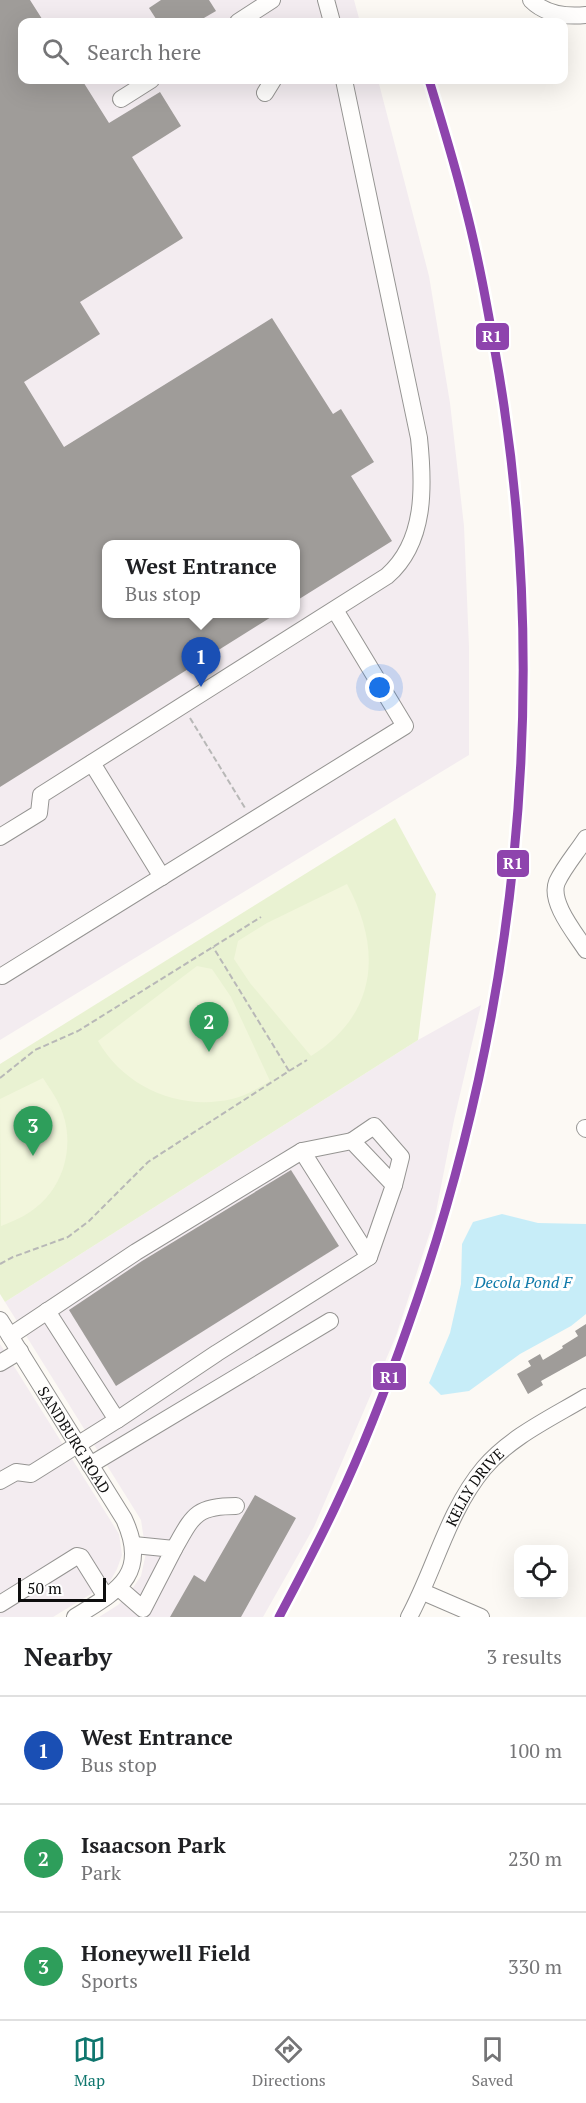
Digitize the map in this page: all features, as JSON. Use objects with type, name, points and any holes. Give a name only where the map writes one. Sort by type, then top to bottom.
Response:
[{"type":"street","points":[[249,18],[272,0]]},
{"type":"street","points":[[326,0],[332,18]]},
{"type":"street","points":[[531,0],[550,13],[570,16],[586,15]]},
{"type":"street","points":[[121,99],[145,84]]},
{"type":"street","points":[[0,837],[39,813],[41,795],[387,576],[400,561],[412,541],[417,527],[422,483],[419,438],[345,84]]},
{"type":"street","points":[[1,975],[405,726],[336,610]]},
{"type":"street","points":[[92,763],[162,877]]},
{"type":"street","points":[[586,838],[557,882],[555,893],[557,903],[586,950]]},
{"type":"street","points":[[0,1481],[16,1472],[31,1474],[369,1257],[394,1185],[401,1157],[374,1126],[352,1141],[302,1151],[136,1252],[10,1335]]},
{"type":"street","points":[[352,1141],[394,1185]]},
{"type":"street","points":[[302,1151],[369,1257]]},
{"type":"street","points":[[47,1311],[117,1420]]},
{"type":"street","name":"SANDBURG ROAD","points":[[0,1320],[124,1519],[134,1545],[132,1564],[126,1578],[112,1593]]},
{"type":"street","points":[[90,1465],[330,1321]]},
{"type":"street","points":[[0,1363],[20,1352]]},
{"type":"street","name":"KELLY DRIVE","points":[[409,1617],[423,1592],[455,1513],[484,1468],[524,1434],[586,1397]]},
{"type":"street","points":[[0,1604],[77,1556],[81,1557],[112,1593],[141,1613],[193,1517],[206,1509],[236,1506]]},
{"type":"street","points":[[134,1545],[174,1549]]},
{"type":"street","points":[[423,1592],[480,1617]]},
{"type":"street","points":[[75,1617],[112,1593]]},
{"type":"path","points":[[183,706],[253,820]]},
{"type":"path","points":[[0,1078],[35,1050],[78,1031],[261,917]]},
{"type":"path","points":[[213,946],[289,1071]]},
{"type":"path","points":[[0,1264],[68,1237],[89,1221],[148,1162],[307,1060]]},
{"type":"shaded area","points":[[0,0],[354,0],[359,18],[18,18],[18,84],[379,84],[429,276],[450,403],[464,526],[469,647],[469,755],[0,1040]]},
{"type":"shaded area","points":[[481,1005],[454,1120],[435,1217],[396,1336],[314,1527],[263,1617],[99,1617],[118,1605],[141,1576],[146,1553],[141,1520],[5,1302],[418,1040]]},
{"type":"shaded area","points":[[0,1344],[119,1534],[122,1555],[109,1583],[53,1617],[0,1617]]},
{"type":"green space","points":[[395,818],[436,894],[418,1040],[5,1302],[0,1294],[0,1064]]},
{"type":"green space","points":[[347,884],[366,932],[369,956],[367,979],[361,1000],[350,1021],[333,1039],[311,1056],[250,983],[234,959],[238,941],[267,923]]},
{"type":"green space","points":[[197,966],[212,969],[231,997],[270,1081],[237,1098],[193,1102],[156,1092],[123,1072],[98,1041]]},
{"type":"green space","points":[[43,1078],[63,1114],[67,1142],[63,1169],[58,1181],[41,1203],[30,1212],[1,1226],[0,1099]]},
{"type":"water","name":"Decola Pond F","points":[[502,1214],[538,1223],[586,1224],[586,1314],[571,1326],[520,1354],[469,1391],[441,1395],[429,1383],[450,1333],[461,1284],[462,1244],[473,1222]]},
{"type":"building","points":[[0,0],[30,0],[41,18],[18,18],[18,84],[85,84],[109,123],[160,92],[181,126],[132,157],[183,238],[80,302],[100,334],[24,382],[64,447],[272,318],[333,414],[341,409],[374,462],[351,476],[392,541],[300,598],[300,540],[102,540],[102,618],[270,618],[0,787]]},
{"type":"building","points":[[161,0],[209,0],[216,11],[204,18],[155,18],[149,8]]},
{"type":"building","points":[[291,1170],[339,1246],[116,1386],[69,1310],[142,1261]]},
{"type":"building","points":[[586,1324],[586,1356],[541,1381],[543,1385],[528,1394],[517,1374],[531,1366],[528,1361],[540,1354],[543,1360],[563,1348],[562,1346],[578,1336],[575,1331]]},
{"type":"building","points":[[255,1495],[296,1518],[241,1617],[170,1617],[194,1575],[205,1582]]},
{"type":"transit line","name":"R1","points":[[279,1617],[330,1518],[366,1438],[408,1326],[445,1211],[475,1094],[498,976],[514,856],[522,736],[522,615],[515,494],[499,374],[479,266],[456,171],[430,84]]},
{"type":"place","name":"West Entrance","points":[[201,687]]},
{"type":"place","name":"Isaacson Park","points":[[209,1052]]},
{"type":"place","name":"Honeywell Field","points":[[33,1156]]}]
